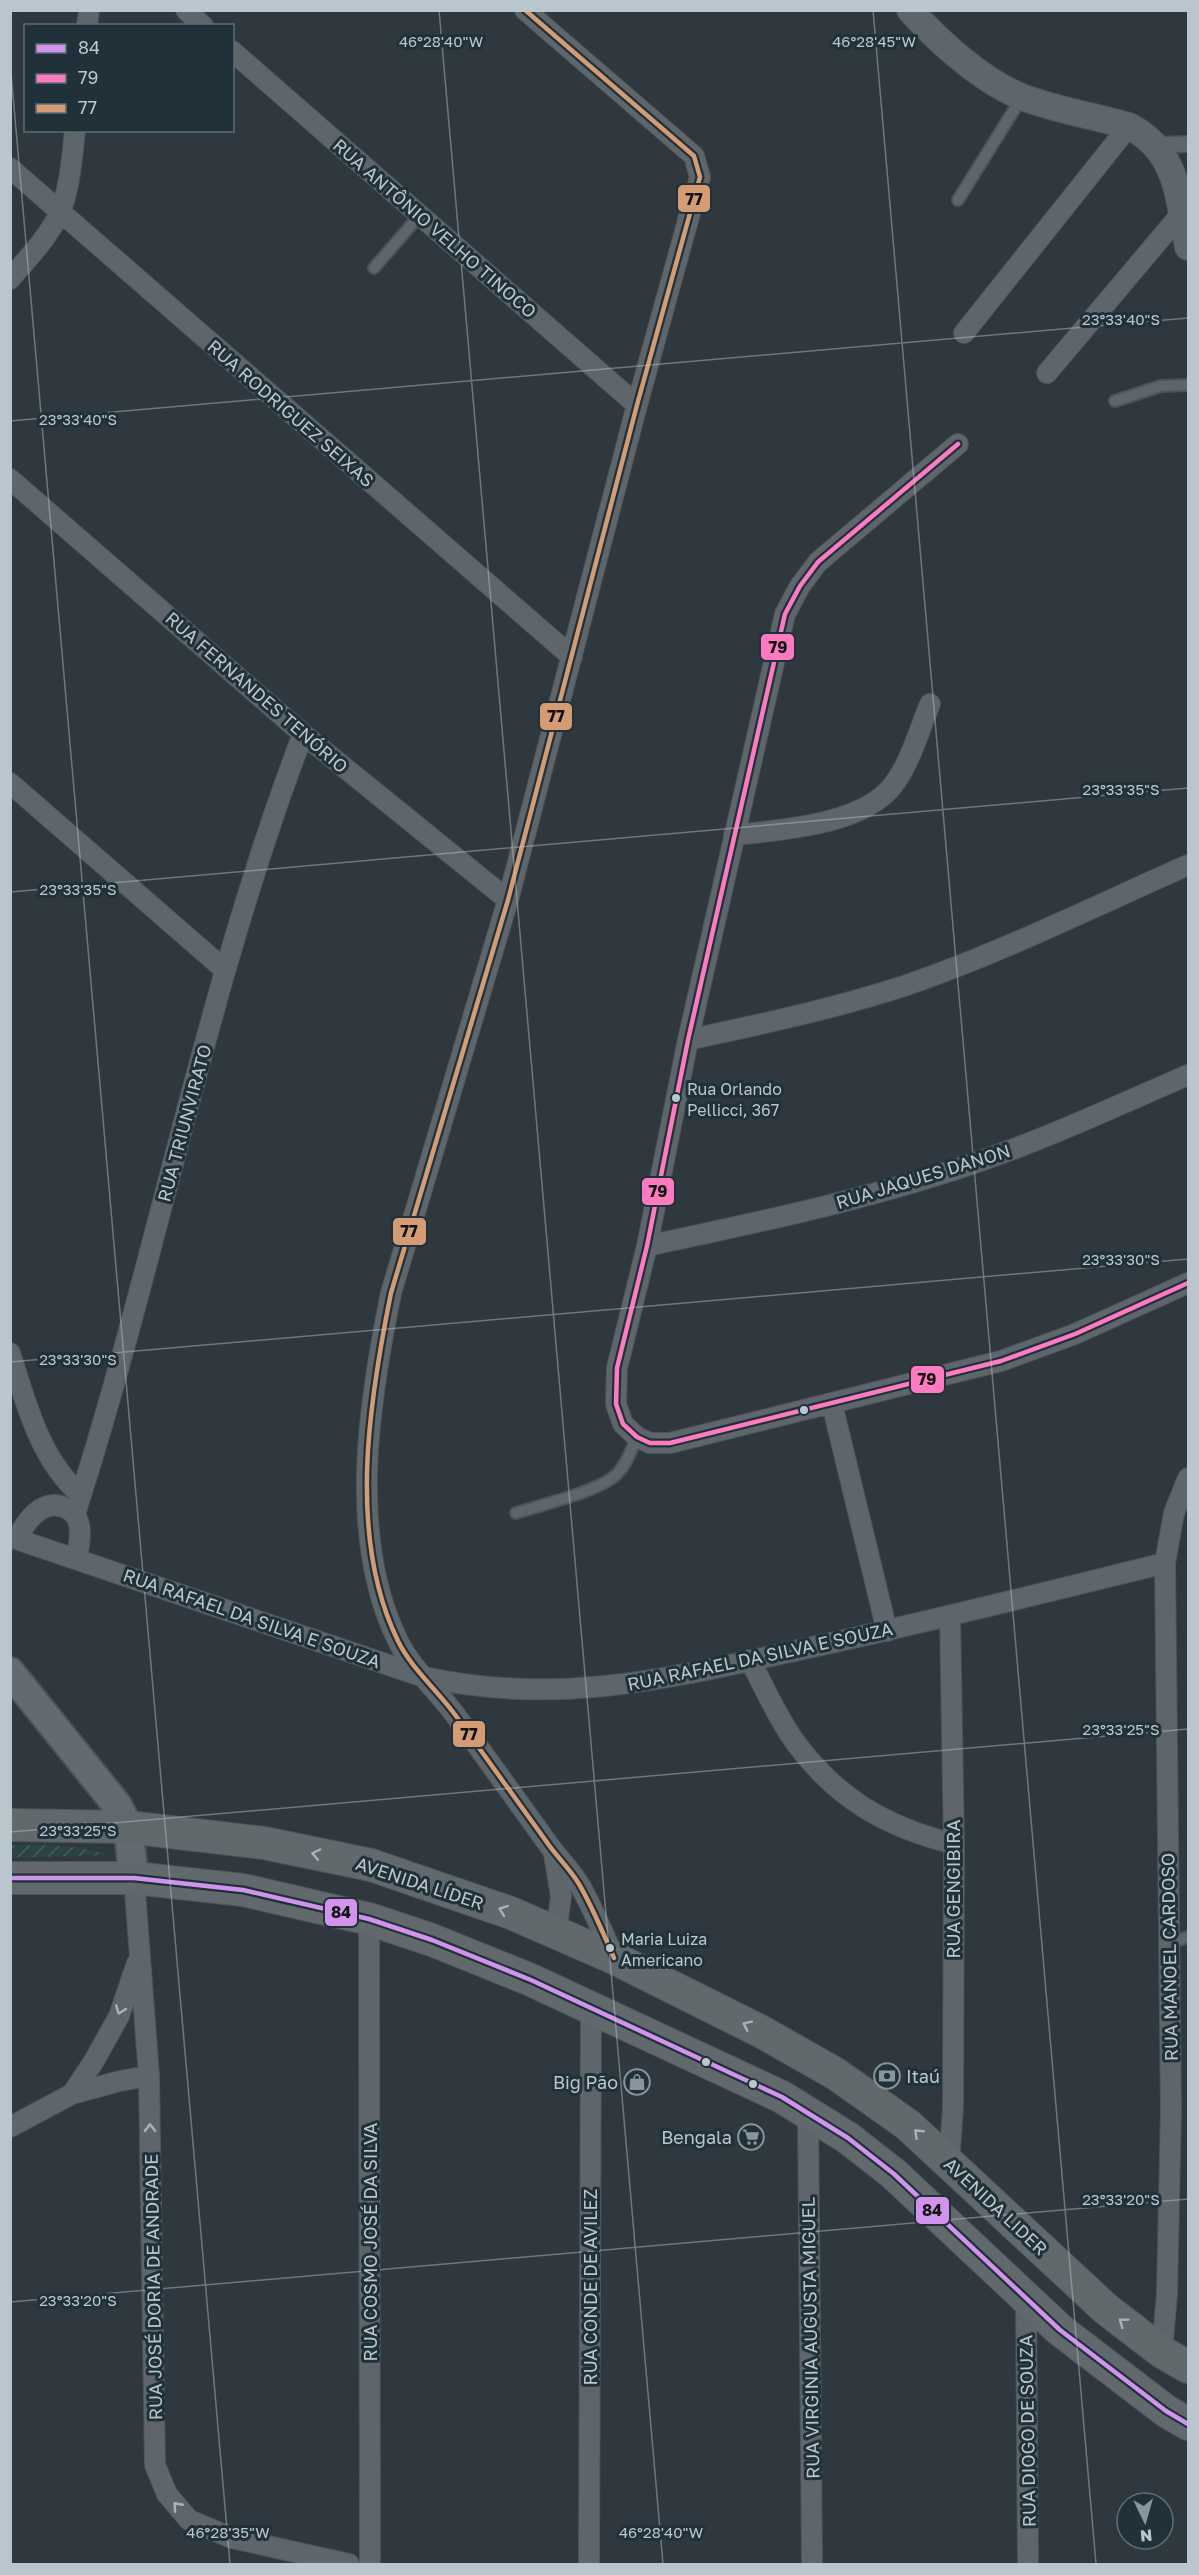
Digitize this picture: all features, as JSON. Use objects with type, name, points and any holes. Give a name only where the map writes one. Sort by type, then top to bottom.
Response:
[{"type":"main road","points":[[10,1672],[117,1805],[128,1827],[134,1878]]},
{"type":"main road","name":"AVENIDA LÍDER","points":[[10,1825],[128,1827],[264,1843],[371,1865],[511,1913],[614,1958],[762,2032],[798,2053]]},
{"type":"main road","points":[[10,1878],[134,1878],[243,1890],[369,1919],[460,1951],[531,1980],[782,2097],[848,2138],[894,2174],[1060,2330],[1166,2411],[1188,2424]]},
{"type":"main road","name":"AVENIDA LIDER","points":[[798,2053],[836,2074],[908,2125],[1106,2309],[1162,2352],[1188,2367]]},
{"type":"street","points":[[186,10],[201,24]]},
{"type":"street","points":[[525,10],[694,156],[700,177],[637,405],[508,900],[391,1293],[378,1357],[372,1404],[367,1481],[370,1538],[375,1572],[385,1609],[398,1642],[454,1713],[583,1891],[614,1958]]},
{"type":"street","points":[[910,10],[957,55],[999,85],[1022,97],[1129,126],[1143,133],[1157,145],[1170,167],[1188,247]]},
{"type":"street","name":"RUA ANTÔNIO VELHO TINOCO","points":[[234,53],[637,405]]},
{"type":"street","points":[[964,333],[1129,126]]},
{"type":"street","points":[[10,279],[43,240],[60,212],[75,132]]},
{"type":"street","points":[[1157,145],[1188,144]]},
{"type":"street","name":"RUA RODRIGUEZ SEIXAS","points":[[10,168],[572,657]]},
{"type":"street","points":[[1047,373],[1181,214]]},
{"type":"street","points":[[958,444],[818,562],[800,586],[785,614],[688,1040],[647,1246],[617,1368],[616,1404],[623,1424],[637,1437],[650,1443],[670,1443],[1001,1361],[1075,1334],[1188,1283]]},
{"type":"street","name":"RUA FERNANDES TENÓRIO","points":[[10,479],[303,734],[508,900]]},
{"type":"street","points":[[734,835],[787,829],[839,819],[871,804],[894,785],[911,752],[930,704]]},
{"type":"street","name":"RUA TRIUNVIRATO","points":[[75,1514],[102,1430],[225,970],[265,842],[303,734]]},
{"type":"street","points":[[10,783],[225,970]]},
{"type":"street","points":[[688,1040],[821,1011],[905,985],[970,961],[1188,865]]},
{"type":"street","name":"RUA JAQUES DANON","points":[[647,1246],[872,1195],[971,1164],[1073,1125],[1188,1075]]},
{"type":"street","points":[[10,1353],[46,1453],[57,1471],[81,1495]]},
{"type":"street","points":[[832,1404],[887,1631]]},
{"type":"street","name":"RUA MANOEL CARDOSO","points":[[1162,2352],[1167,2293],[1171,2122],[1165,1563],[1174,1514],[1188,1478]]},
{"type":"street","points":[[14,1538],[30,1517],[44,1507],[60,1506],[75,1514],[80,1532],[77,1558]]},
{"type":"street","name":"RUA RAFAEL DA SILVA E SOUZA","points":[[14,1538],[424,1677],[464,1686],[508,1690],[577,1690],[646,1682],[887,1631],[1165,1563]]},
{"type":"street","name":"RUA GENGIBIRA","points":[[949,2163],[953,2107],[954,1844],[950,1616]]},
{"type":"street","points":[[750,1660],[794,1740],[832,1785],[875,1816],[917,1835],[954,1844]]},
{"type":"street","points":[[553,1852],[561,1896],[556,1934]]},
{"type":"street","name":"RUA JOSÉ DORIA DE ANDRADE","points":[[134,1878],[149,2076],[155,2465],[167,2494],[189,2520],[232,2538],[349,2565]]},
{"type":"street","name":"RUA COSMO JOSÉ DA SILVA","points":[[369,1919],[370,2565]]},
{"type":"street","points":[[72,2094],[94,2061],[119,2016],[139,1955]]},
{"type":"street","name":"RUA CONDE DE AVILEZ","points":[[589,2565],[591,2009]]},
{"type":"street","points":[[10,2127],[72,2094],[149,2076]]},
{"type":"street","name":"RUA VIRGINIA AUGUSTA MIGUEL","points":[[808,2112],[812,2565]]},
{"type":"street","name":"RUA DIOGO DE SOUZA","points":[[1026,2298],[1028,2565]]},
{"type":"lane","points":[[958,200],[1022,97]]},
{"type":"lane","points":[[374,268],[420,215]]},
{"type":"lane","points":[[1115,401],[1161,386],[1188,385]]},
{"type":"lane","points":[[516,1513],[602,1485],[617,1475],[626,1463],[637,1437]]},
{"type":"lane","points":[[1169,1943],[1188,1937]]},
{"type":"green space","points":[[10,1845],[72,1847],[108,1855],[11,1858]]},
{"type":"transit line","name":"77","points":[[525,10],[694,156],[700,177],[637,405],[508,900],[391,1293],[370,1423],[367,1468],[368,1514],[372,1558],[382,1601],[403,1651],[456,1716],[575,1878],[614,1958]]},
{"type":"transit line","name":"79","points":[[958,444],[818,562],[800,586],[785,614],[688,1040],[647,1246],[617,1368],[616,1404],[623,1424],[637,1437],[650,1443],[670,1443],[1001,1361],[1075,1334],[1188,1283]]},
{"type":"transit line","name":"84","points":[[10,1878],[134,1878],[243,1890],[369,1919],[432,1940],[531,1980],[782,2097],[848,2138],[894,2174],[1060,2330],[1166,2411],[1188,2424]]},
{"type":"place","name":"Rua Orlando Pellicci, 367","points":[[676,1098]]},
{"type":"place","name":"Maria Luiza Americano","points":[[610,1948]]},
{"type":"place","name":"Itaú","points":[[887,2076]]},
{"type":"place","name":"Big Pão","points":[[637,2082]]},
{"type":"place","name":"Bengala","points":[[751,2137]]}]
